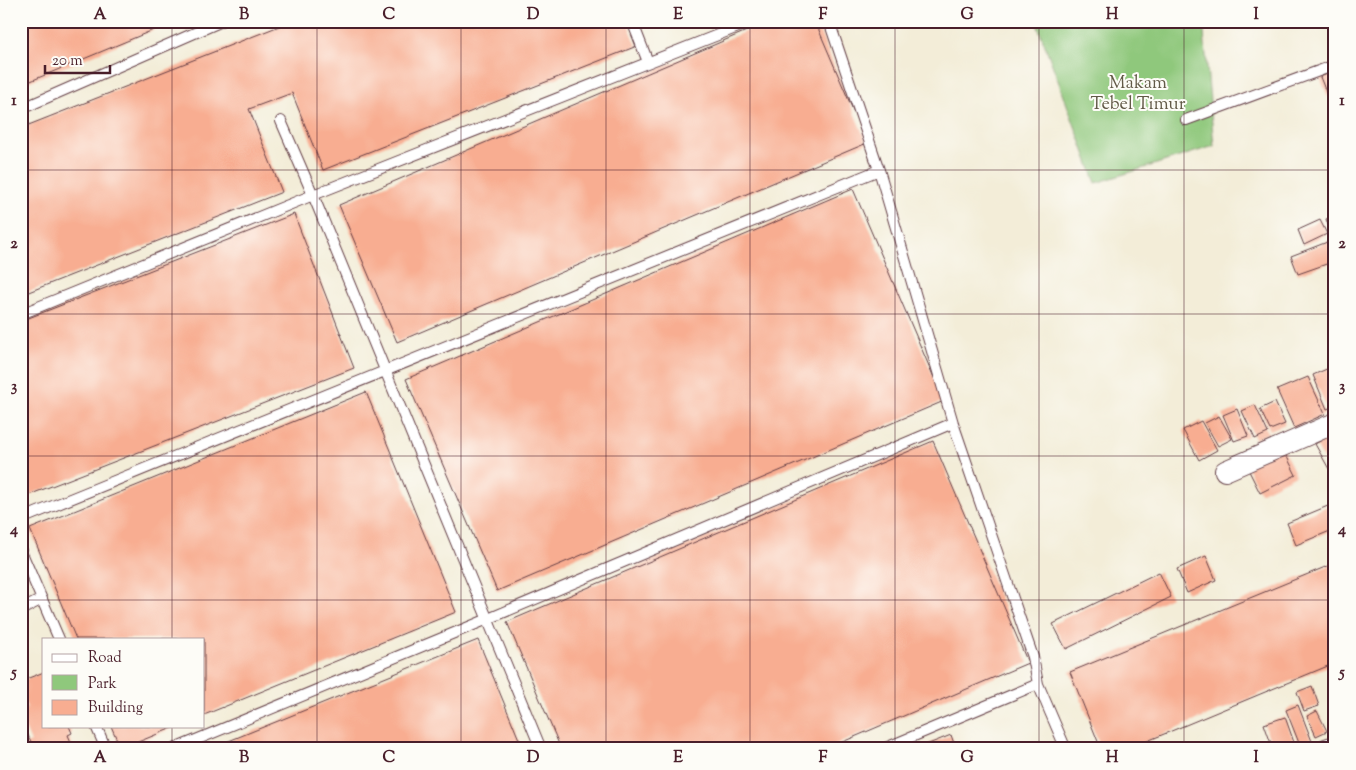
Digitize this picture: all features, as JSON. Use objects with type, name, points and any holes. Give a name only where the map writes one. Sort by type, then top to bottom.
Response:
[{"type":"street","points":[[1225,471],[1335,422]]},
{"type":"street","points":[[1326,749],[1335,746]]},
{"type":"lane","points":[[21,109],[222,21]]},
{"type":"lane","points":[[632,21],[648,62]]},
{"type":"lane","points":[[21,314],[313,195],[753,21]]},
{"type":"lane","points":[[829,21],[880,170],[953,423],[1033,656],[1038,684],[1065,747]]},
{"type":"lane","points":[[1186,120],[1335,65]]},
{"type":"lane","points":[[281,121],[541,749]]},
{"type":"lane","points":[[21,519],[880,170]]},
{"type":"lane","points":[[174,749],[488,620],[953,423]]},
{"type":"lane","points":[[21,550],[59,638]]},
{"type":"lane","points":[[21,610],[42,599]]},
{"type":"lane","points":[[883,749],[1038,684]]},
{"type":"lane","points":[[97,728],[106,749]]},
{"type":"green space","name":"Makam Tebel Timur","points":[[1036,21],[1203,21],[1214,146],[1096,183]]},
{"type":"building","points":[[21,21],[175,21],[21,85]]},
{"type":"building","points":[[292,21],[627,21],[637,46],[323,170],[292,93],[249,109],[282,192],[21,295],[21,128]]},
{"type":"building","points":[[770,21],[815,21],[867,143],[397,342],[339,205]]},
{"type":"building","points":[[1335,71],[1335,95],[1328,97],[1320,77]]},
{"type":"building","points":[[853,189],[944,401],[497,591],[406,379]]},
{"type":"building","points":[[294,214],[354,368],[21,498],[21,321]]},
{"type":"building","points":[[1335,216],[1335,233],[1331,234],[1326,219]]},
{"type":"building","points":[[1320,220],[1327,234],[1304,245],[1298,230]]},
{"type":"building","points":[[1335,239],[1335,261],[1298,274],[1291,256]]},
{"type":"building","points":[[1329,368],[1335,381],[1335,406],[1327,409],[1313,375]]},
{"type":"building","points":[[1308,377],[1325,414],[1294,428],[1277,390]]},
{"type":"building","points":[[366,392],[456,612],[205,715],[205,638],[76,638],[30,529]]},
{"type":"building","points":[[1275,402],[1285,424],[1270,430],[1260,409]]},
{"type":"building","points":[[1255,405],[1268,433],[1255,439],[1242,411]]},
{"type":"building","points":[[1237,409],[1248,436],[1234,441],[1223,415]]},
{"type":"building","points":[[1219,416],[1232,439],[1218,446],[1205,423]]},
{"type":"building","points":[[1201,421],[1217,450],[1199,460],[1183,430]]},
{"type":"building","points":[[1331,435],[1335,442],[1335,466],[1329,469],[1315,444]]},
{"type":"building","points":[[933,441],[1028,663],[826,749],[561,749],[507,622]]},
{"type":"building","points":[[1282,447],[1296,475],[1260,493],[1246,465]]},
{"type":"building","points":[[1335,503],[1335,529],[1296,545],[1287,523]]},
{"type":"building","points":[[1206,556],[1216,580],[1187,593],[1177,569]]},
{"type":"building","points":[[1335,563],[1335,663],[1128,749],[1101,749],[1070,672]]},
{"type":"building","points":[[1159,572],[1171,597],[1066,649],[1053,624]]},
{"type":"building","points":[[478,640],[523,749],[209,749]]},
{"type":"building","points":[[42,673],[42,728],[70,728],[72,733],[68,735],[74,749],[21,749],[21,746],[31,742],[21,719],[21,710],[27,708],[21,695],[21,681]]},
{"type":"building","points":[[1312,686],[1319,706],[1304,711],[1297,692]]},
{"type":"building","points":[[1298,705],[1313,744],[1301,748],[1286,710]]},
{"type":"building","points":[[1317,711],[1327,731],[1316,736],[1307,716]]},
{"type":"building","points":[[1285,717],[1296,748],[1273,749],[1264,724]]},
{"type":"building","points":[[112,728],[172,728],[121,749]]},
{"type":"building","points":[[951,735],[956,749],[916,749]]}]
